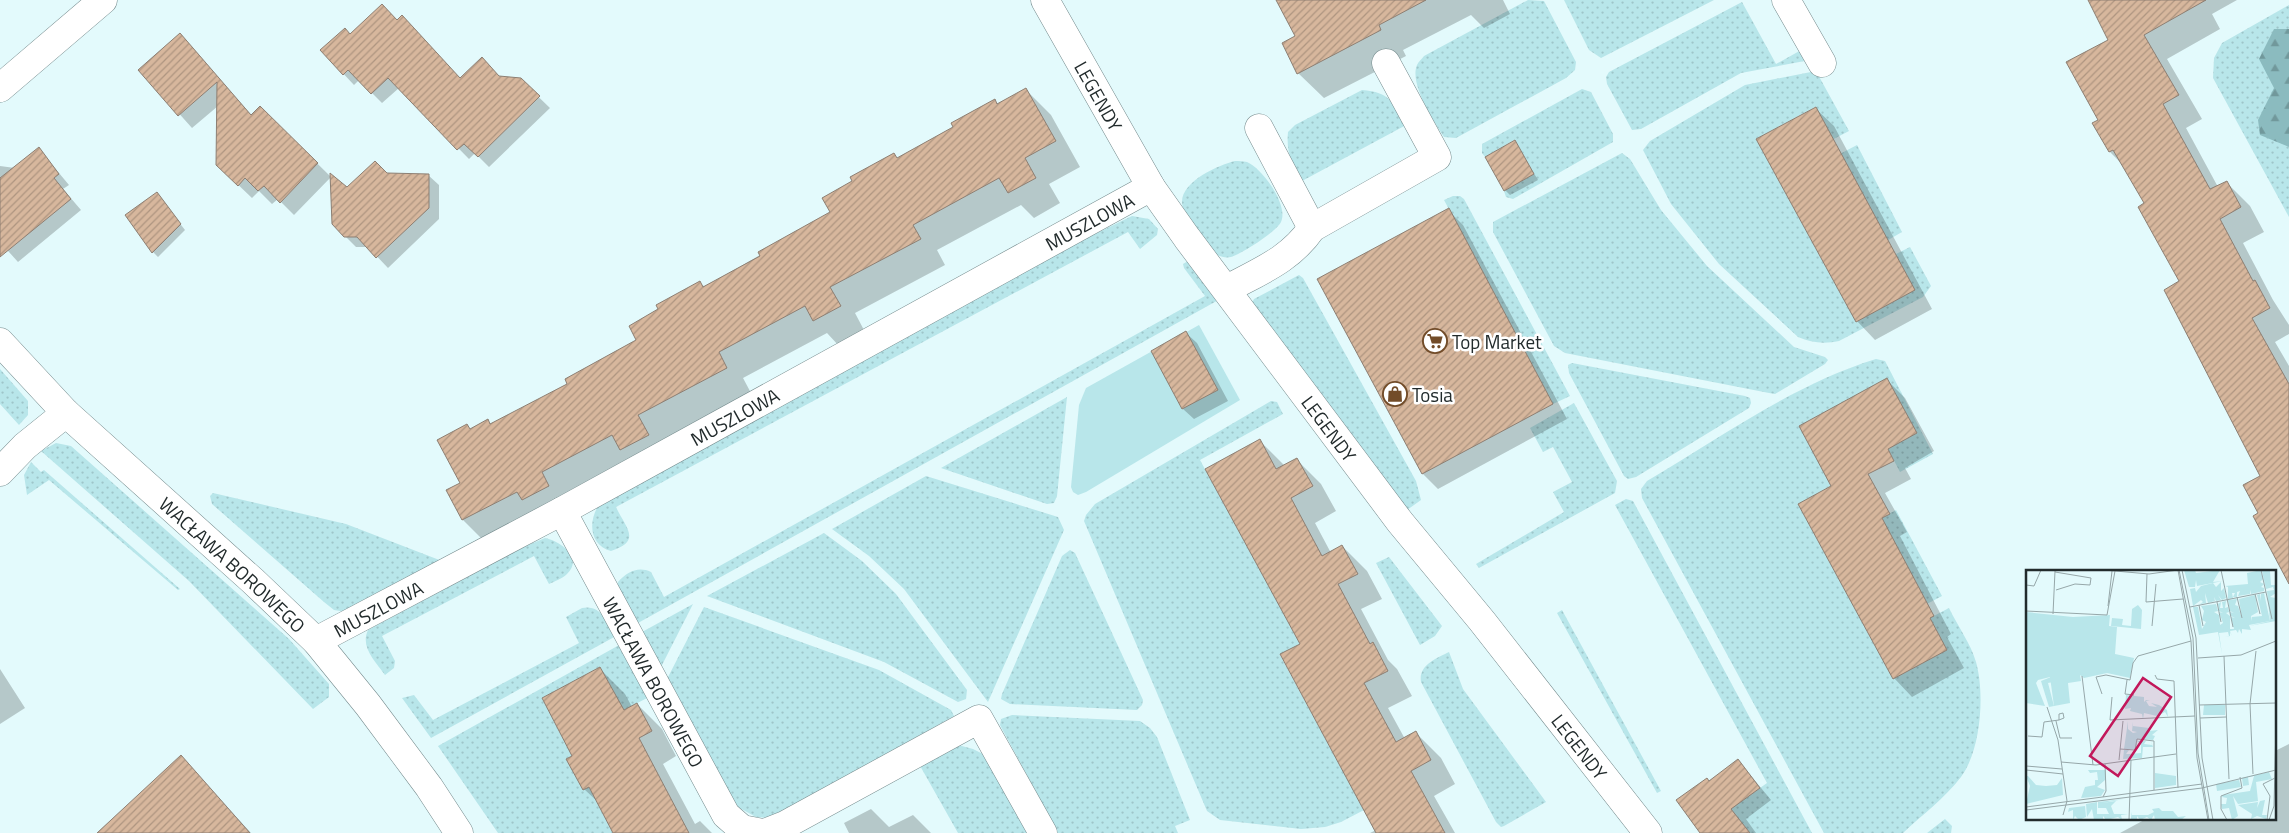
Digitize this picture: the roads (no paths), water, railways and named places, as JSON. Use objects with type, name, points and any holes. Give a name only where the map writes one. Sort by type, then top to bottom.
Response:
[{"type":"street","points":[[0,88],[103,0]]},
{"type":"street","name":"LEGENDY","points":[[1044,0],[1151,188],[1400,522],[1482,621],[1648,833]]},
{"type":"street","points":[[1786,0],[1822,63]]},
{"type":"street","points":[[1227,290],[1285,257],[1300,246],[1312,228],[1437,157],[1386,63]]},
{"type":"street","points":[[1259,128],[1312,228]]},
{"type":"street","name":"MUSZLOWA","points":[[316,642],[562,511],[1151,188]]},
{"type":"street","name":"WACŁAWA BOROWEGO","points":[[0,342],[66,414],[253,581],[316,642],[368,706],[429,787],[459,833]]},
{"type":"street","points":[[0,472],[25,446],[66,414]]},
{"type":"street","name":"WACŁAWA BOROWEGO","points":[[562,511],[726,815],[742,829],[764,833],[785,825],[979,719],[1042,833]]},
{"type":"place","name":"Top Market","points":[[1435,341]]},
{"type":"place","name":"Tosia","points":[[1395,394]]}]
